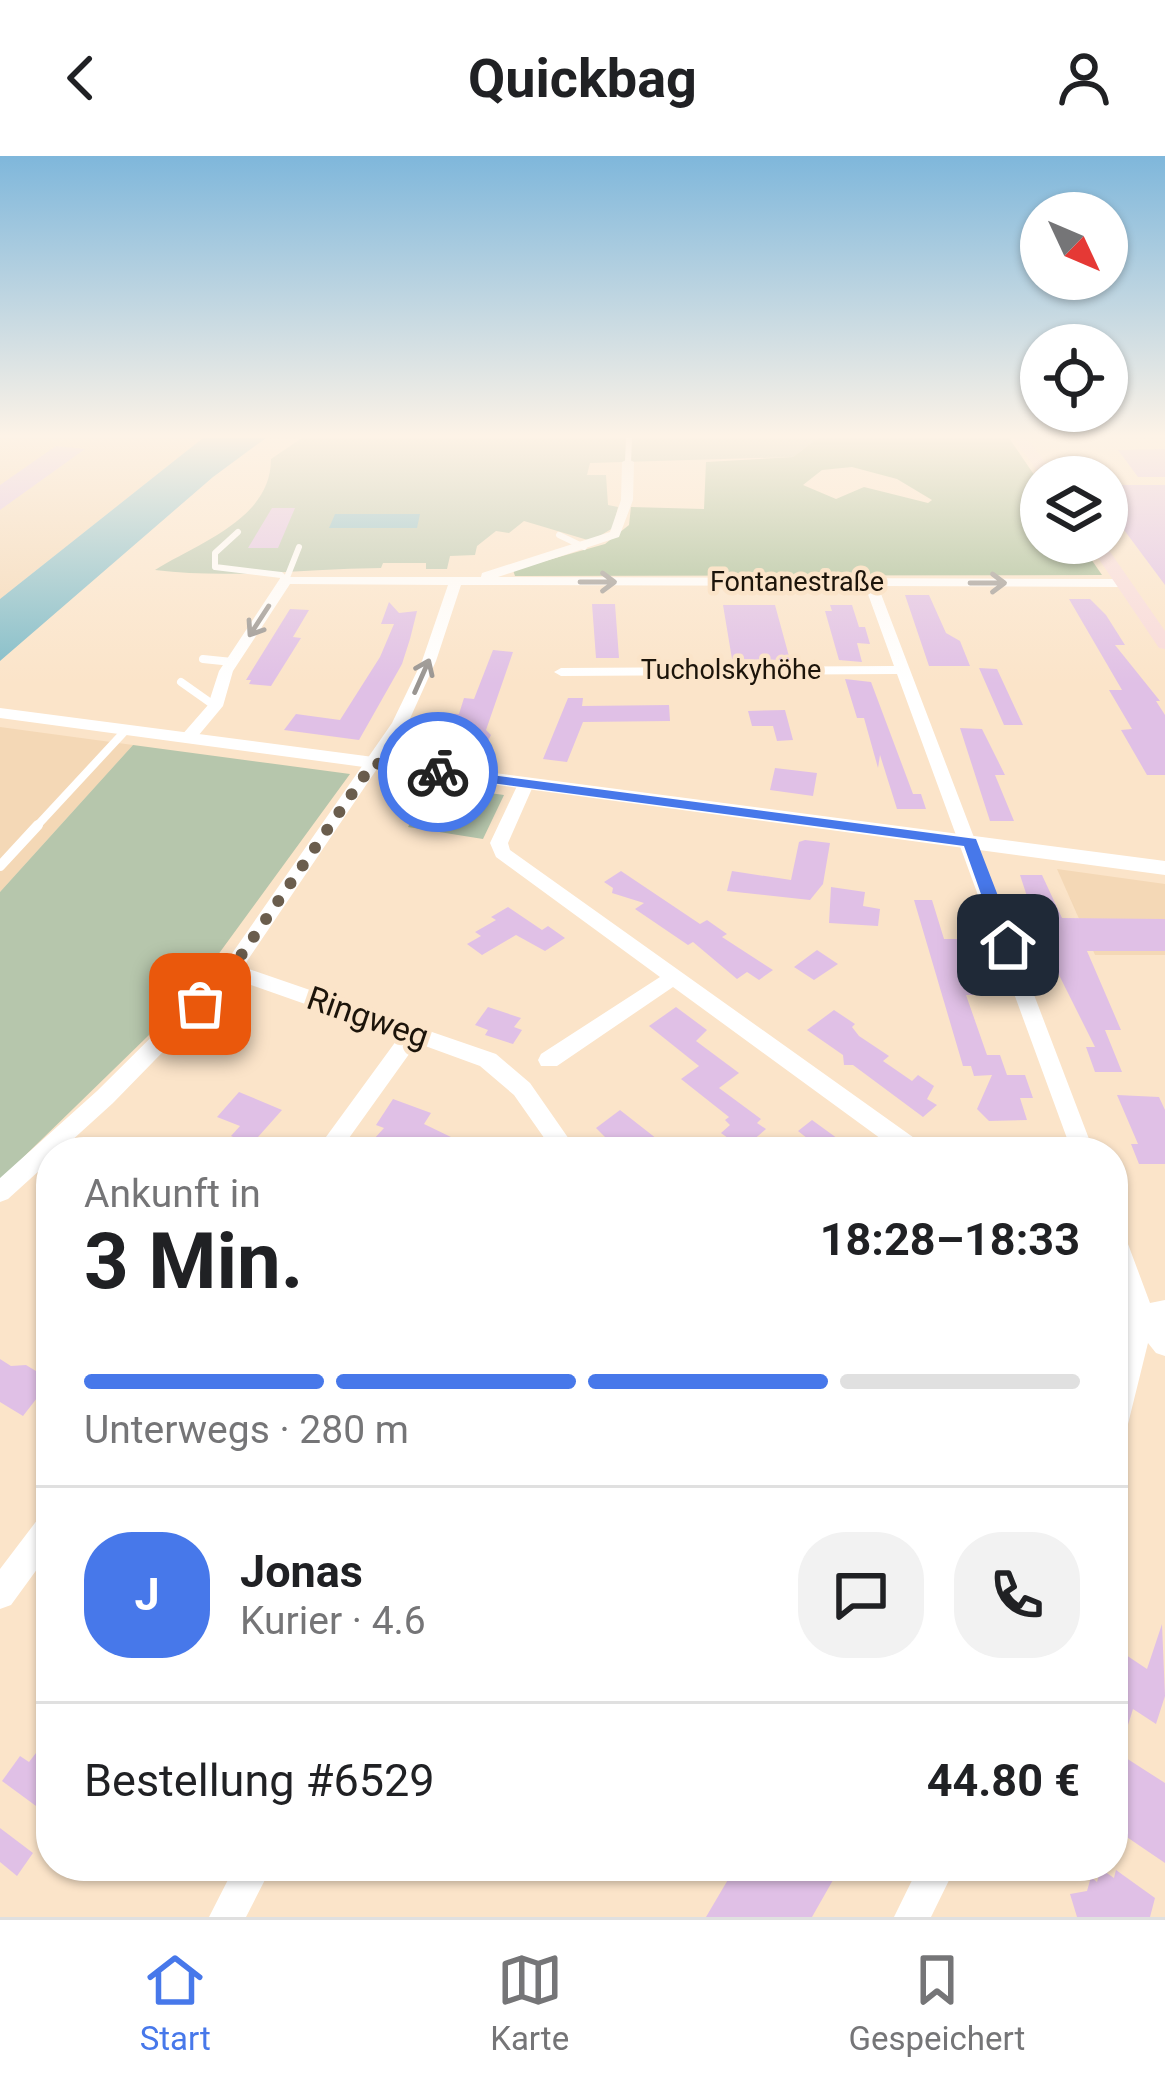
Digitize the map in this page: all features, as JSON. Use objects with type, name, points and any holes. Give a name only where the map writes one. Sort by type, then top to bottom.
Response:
[{"type":"main road","points":[[1108,564],[1165,644]]},
{"type":"street","name":"Fontanestraße","points":[[481,581],[615,534],[621,520]]},
{"type":"street","name":"Fontanestraße","points":[[286,580],[1118,583]]},
{"type":"street","points":[[187,739],[215,706],[232,662],[286,580]]},
{"type":"street","points":[[61,1137],[231,970],[400,723],[429,661],[455,582]]},
{"type":"street","points":[[870,582],[1078,1137]]},
{"type":"street","name":"Tucholskyhöhe","points":[[562,672],[901,670]]},
{"type":"street","points":[[0,713],[1165,868]]},
{"type":"street","points":[[526,784],[500,843],[502,853],[895,1137]]},
{"type":"street","name":"Ringweg","points":[[231,970],[488,1060],[522,1089],[556,1137]]},
{"type":"street","points":[[549,1060],[674,977]]},
{"type":"street","points":[[337,1137],[413,1032]]},
{"type":"street","points":[[0,1192],[36,1159]]},
{"type":"street","points":[[1128,1265],[1165,1344]]},
{"type":"street","points":[[1128,1386],[1154,1314]]},
{"type":"street","points":[[0,1594],[36,1545]]},
{"type":"street","points":[[227,1917],[246,1881]]},
{"type":"street","points":[[912,1917],[930,1881]]},
{"type":"lane","points":[[238,532],[214,553],[215,567],[281,574],[286,580],[299,547]]},
{"type":"lane","points":[[559,535],[584,547]]},
{"type":"lane","points":[[202,658],[232,662]]},
{"type":"lane","points":[[181,682],[215,706]]},
{"type":"lane","points":[[0,866],[125,731]]},
{"type":"shaded area","points":[[0,520],[99,520],[0,599]]},
{"type":"shaded area","points":[[0,727],[133,745],[0,892]]},
{"type":"shaded area","points":[[1057,869],[1165,884],[1165,955],[1095,955]]},
{"type":"green space","points":[[237,520],[615,520],[613,528],[591,541],[524,521],[509,533],[496,531],[477,546],[475,555],[450,556],[447,569],[426,569],[426,563],[383,563],[381,568],[268,573],[155,570]]},
{"type":"green space","points":[[630,520],[1020,520],[1020,564],[1094,564],[1102,575],[515,576],[513,570],[605,544]]},
{"type":"green space","points":[[133,745],[350,774],[185,1000],[44,1137],[36,1137],[36,1145],[0,1180],[0,892]]},
{"type":"green space","points":[[432,785],[504,795],[483,839],[408,827]]},
{"type":"water","points":[[99,520],[163,520],[0,661],[0,599]]},
{"type":"water","points":[[332,520],[419,520],[417,528],[329,528]]},
{"type":"building","points":[[265,520],[290,520],[278,548],[248,548]]},
{"type":"building","points":[[1128,520],[1165,520],[1165,585],[1128,535]]},
{"type":"building","points":[[905,595],[929,595],[946,633],[960,641],[970,666],[929,666]]},
{"type":"building","points":[[1069,599],[1090,599],[1106,615],[1125,645],[1115,645],[1160,701],[1156,701],[1165,715],[1165,775],[1147,775],[1121,730],[1132,729],[1109,690],[1122,690]]},
{"type":"building","points":[[389,602],[399,613],[417,611],[402,664],[359,740],[284,730],[296,714],[340,720],[380,657],[394,624],[381,624]]},
{"type":"building","points":[[592,604],[615,604],[619,658],[596,658]]},
{"type":"building","points":[[723,605],[775,605],[790,660],[732,659]]},
{"type":"building","points":[[830,605],[852,605],[859,627],[865,627],[870,644],[857,643],[862,662],[839,660],[825,611],[832,611]]},
{"type":"building","points":[[290,609],[309,610],[293,637],[301,638],[271,686],[249,684],[251,680],[246,680]]},
{"type":"building","points":[[493,650],[513,652],[486,730],[491,735],[481,755],[455,752],[462,740],[429,736],[440,713],[459,714],[464,698],[474,699]]},
{"type":"building","points":[[979,668],[997,669],[1023,725],[1004,725]]},
{"type":"building","points":[[845,679],[871,682],[913,794],[921,794],[926,809],[897,809],[880,755],[878,768],[864,718],[857,718]]},
{"type":"building","points":[[568,698],[583,698],[582,706],[669,705],[670,721],[583,722],[567,762],[543,759]]},
{"type":"building","points":[[785,710],[793,740],[777,741],[773,726],[752,726],[748,711]]},
{"type":"building","points":[[960,728],[982,729],[1005,775],[995,775],[1014,821],[990,821]]},
{"type":"building","points":[[775,768],[817,773],[813,796],[770,790]]},
{"type":"building","points":[[799,842],[830,843],[823,884],[810,900],[727,891],[732,871],[791,880]]},
{"type":"building","points":[[621,871],[700,924],[707,920],[727,934],[722,937],[773,970],[759,980],[747,972],[737,979],[693,942],[688,945],[635,909],[644,903],[612,893],[613,888],[604,882]]},
{"type":"building","points":[[1020,875],[1042,875],[1062,918],[1165,919],[1165,951],[1087,951],[1121,1030],[1105,1030],[1122,1072],[1095,1072],[1086,1047],[1095,1047],[1041,939]]},
{"type":"building","points":[[831,887],[865,892],[863,906],[880,909],[878,926],[829,923]]},
{"type":"building","points":[[914,900],[932,900],[944,939],[967,939],[974,961],[964,966],[973,995],[966,995],[987,1055],[1000,1055],[1007,1075],[1025,1075],[1033,1098],[1020,1098],[1027,1120],[989,1121],[977,1109],[992,1075],[974,1076],[971,1066],[963,1066]]},
{"type":"building","points":[[508,907],[542,930],[548,926],[565,938],[545,951],[516,935],[482,955],[467,944],[481,936],[475,932],[496,920],[491,917]]},
{"type":"building","points":[[817,950],[838,964],[814,980],[794,967]]},
{"type":"building","points":[[488,1007],[521,1018],[514,1027],[522,1030],[513,1044],[485,1035],[488,1030],[475,1025]]},
{"type":"building","points":[[676,1007],[707,1030],[696,1041],[739,1073],[719,1088],[761,1119],[757,1123],[766,1129],[757,1137],[721,1133],[730,1125],[725,1120],[729,1117],[681,1079],[699,1066],[649,1026]]},
{"type":"building","points":[[834,1010],[855,1024],[852,1027],[859,1036],[889,1056],[883,1061],[912,1081],[918,1075],[934,1086],[927,1099],[937,1105],[923,1117],[853,1065],[844,1065],[843,1055],[807,1030]]},
{"type":"building","points":[[239,1092],[282,1110],[258,1137],[231,1136],[240,1126],[217,1117]]},
{"type":"building","points":[[1117,1095],[1159,1097],[1165,1110],[1165,1164],[1139,1164],[1131,1144],[1138,1144]]},
{"type":"building","points":[[393,1099],[431,1113],[424,1124],[451,1137],[376,1137],[384,1128],[376,1125]]},
{"type":"building","points":[[620,1110],[654,1137],[605,1137],[596,1128]]},
{"type":"building","points":[[812,1120],[835,1137],[806,1137],[798,1131]]},
{"type":"building","points":[[0,1359],[36,1371],[36,1399],[23,1416],[0,1402]]},
{"type":"building","points":[[1162,1624],[1165,1696],[1156,1724],[1133,1709],[1128,1725],[1128,1656],[1147,1669]]},
{"type":"building","points":[[36,1753],[36,1806],[2,1781],[20,1756],[29,1762]]},
{"type":"building","points":[[1128,1759],[1165,1783],[1165,1863],[1128,1838]]},
{"type":"building","points":[[0,1828],[33,1853],[17,1876],[0,1862]]},
{"type":"building","points":[[1128,1879],[1155,1898],[1150,1917],[1077,1917],[1070,1894],[1087,1891],[1090,1881]]},
{"type":"building","points":[[727,1881],[832,1881],[812,1917],[706,1917]]},
{"type":"way so far","points":[[200,1004],[231,970],[373,763],[438,772]]},
{"type":"route","points":[[438,772],[970,842],[1008,945]]}]
